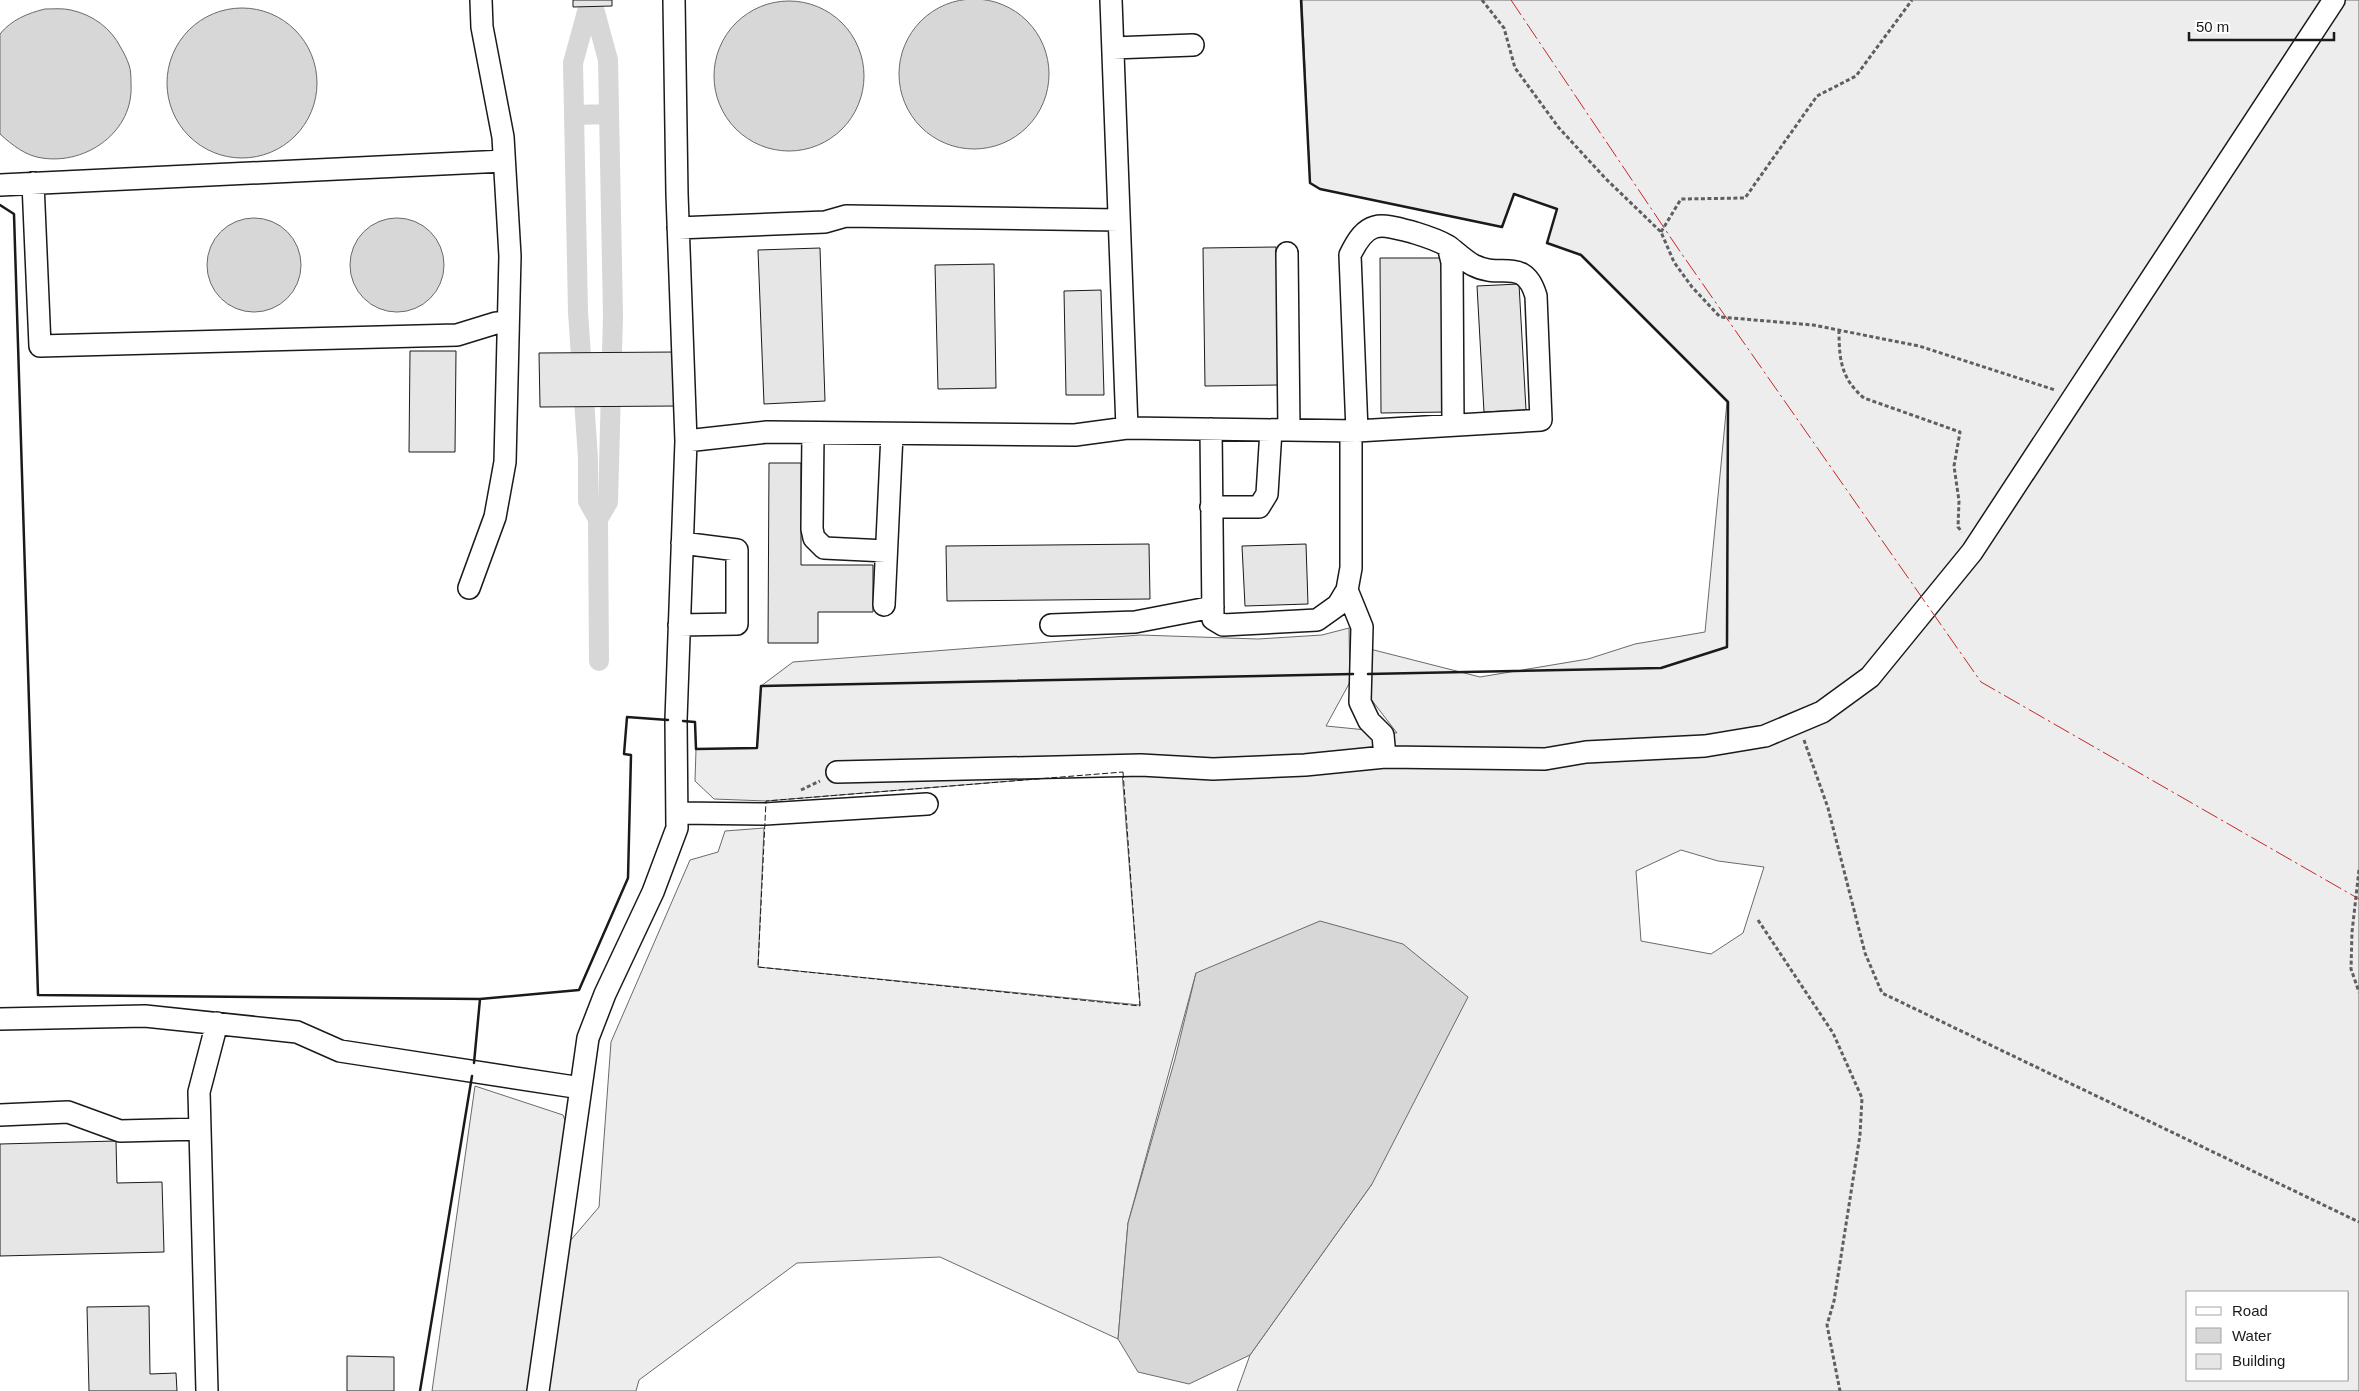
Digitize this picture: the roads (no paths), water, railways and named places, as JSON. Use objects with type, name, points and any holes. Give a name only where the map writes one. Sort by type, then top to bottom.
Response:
[{"type":"street","points":[[469,588],[494,517],[505,462],[510,256],[503,136],[482,27],[481,0]]},
{"type":"street","points":[[538,1391],[588,1038],[605,994],[653,892],[677,820],[676,720],[686,441],[678,228],[674,0]]},
{"type":"street","points":[[1111,0],[1127,428]]},
{"type":"street","points":[[837,772],[1141,764],[1212,769],[1305,765],[1385,757],[1545,759],[1586,752],[1705,746],[1765,736],[1822,712],[1870,678],[1977,545],[2334,0]]},
{"type":"street","points":[[1113,48],[1193,45]]},
{"type":"street","points":[[0,185],[504,161]]},
{"type":"street","points":[[33,184],[40,346],[457,335],[496,323],[508,323]]},
{"type":"street","points":[[678,228],[754,227],[826,222],[846,216],[1119,220]]},
{"type":"street","points":[[686,441],[767,432],[1075,435],[1127,428],[1211,429],[1354,431],[1541,420],[1536,296],[1532,282],[1524,274],[1517,272],[1492,271],[1472,265],[1436,239],[1384,224],[1368,229],[1358,239],[1350,255],[1354,431],[1351,568],[1347,590],[1338,605],[1317,620],[1223,625],[1213,619],[1211,429]]},
{"type":"street","points":[[1448,246],[1452,262],[1453,425]]},
{"type":"street","points":[[1212,507],[1259,507],[1268,494],[1280,430],[1287,253]]},
{"type":"street","points":[[813,433],[812,529],[814,538],[824,548],[886,551]]},
{"type":"street","points":[[884,605],[892,434]]},
{"type":"street","points":[[680,625],[737,624],[737,550],[682,543]]},
{"type":"street","points":[[1347,590],[1362,627],[1360,702],[1370,721],[1383,735],[1385,757]]},
{"type":"street","points":[[1051,625],[1136,622],[1213,607]]},
{"type":"street","points":[[677,820],[927,804]]},
{"type":"street","points":[[0,1018],[145,1016],[297,1032],[340,1051],[581,1088]]},
{"type":"street","points":[[207,1391],[199,1092],[217,1023]]},
{"type":"street","points":[[0,1115],[68,1112],[120,1131],[200,1130]]},
{"type":"water","points":[[974,-1],[989,0],[1003,5],[1027,21],[1043,45],[1048,59],[1048,89],[1043,103],[1027,127],[1003,143],[989,148],[974,149],[959,148],[945,143],[921,127],[905,103],[900,89],[899,74],[900,59],[905,45],[921,21],[945,5],[959,0]]},
{"type":"water","points":[[789,1],[804,2],[818,7],[842,23],[858,47],[863,61],[863,91],[858,105],[842,129],[818,145],[804,150],[789,151],[774,150],[760,145],[736,129],[720,105],[715,91],[714,76],[715,61],[720,47],[736,23],[760,7],[774,2]]},
{"type":"water","points":[[242,8],[257,9],[271,14],[295,30],[311,54],[316,68],[316,98],[311,112],[295,136],[271,152],[257,157],[242,158],[227,157],[213,152],[189,136],[173,112],[168,98],[167,83],[168,68],[173,54],[189,30],[213,14],[227,9]]},
{"type":"water","points":[[45,9],[79,12],[100,23],[117,41],[130,67],[131,74],[130,101],[125,116],[116,130],[105,141],[91,150],[59,159],[30,155],[14,146],[0,134],[0,34],[20,18]]},
{"type":"water","points":[[254,218],[272,221],[288,231],[298,247],[301,265],[298,283],[288,299],[272,309],[254,312],[236,309],[220,299],[210,283],[207,265],[210,247],[220,231],[236,221]]},
{"type":"water","points":[[388,218],[406,218],[431,231],[441,247],[444,265],[441,283],[431,299],[406,312],[388,312],[363,299],[350,274],[350,256],[363,231]]},
{"type":"water","points":[[1320,921],[1403,944],[1468,997],[1372,1184],[1250,1355],[1189,1384],[1138,1372],[1118,1339],[1128,1223],[1175,1059],[1196,973]]},
{"type":"waterway","points":[[587,12],[573,63],[578,312],[588,458],[588,501],[598,519],[599,661]]},
{"type":"waterway","points":[[595,12],[608,60],[613,315],[608,502],[598,519]]},
{"type":"waterway","points":[[574,115],[609,114]]}]
